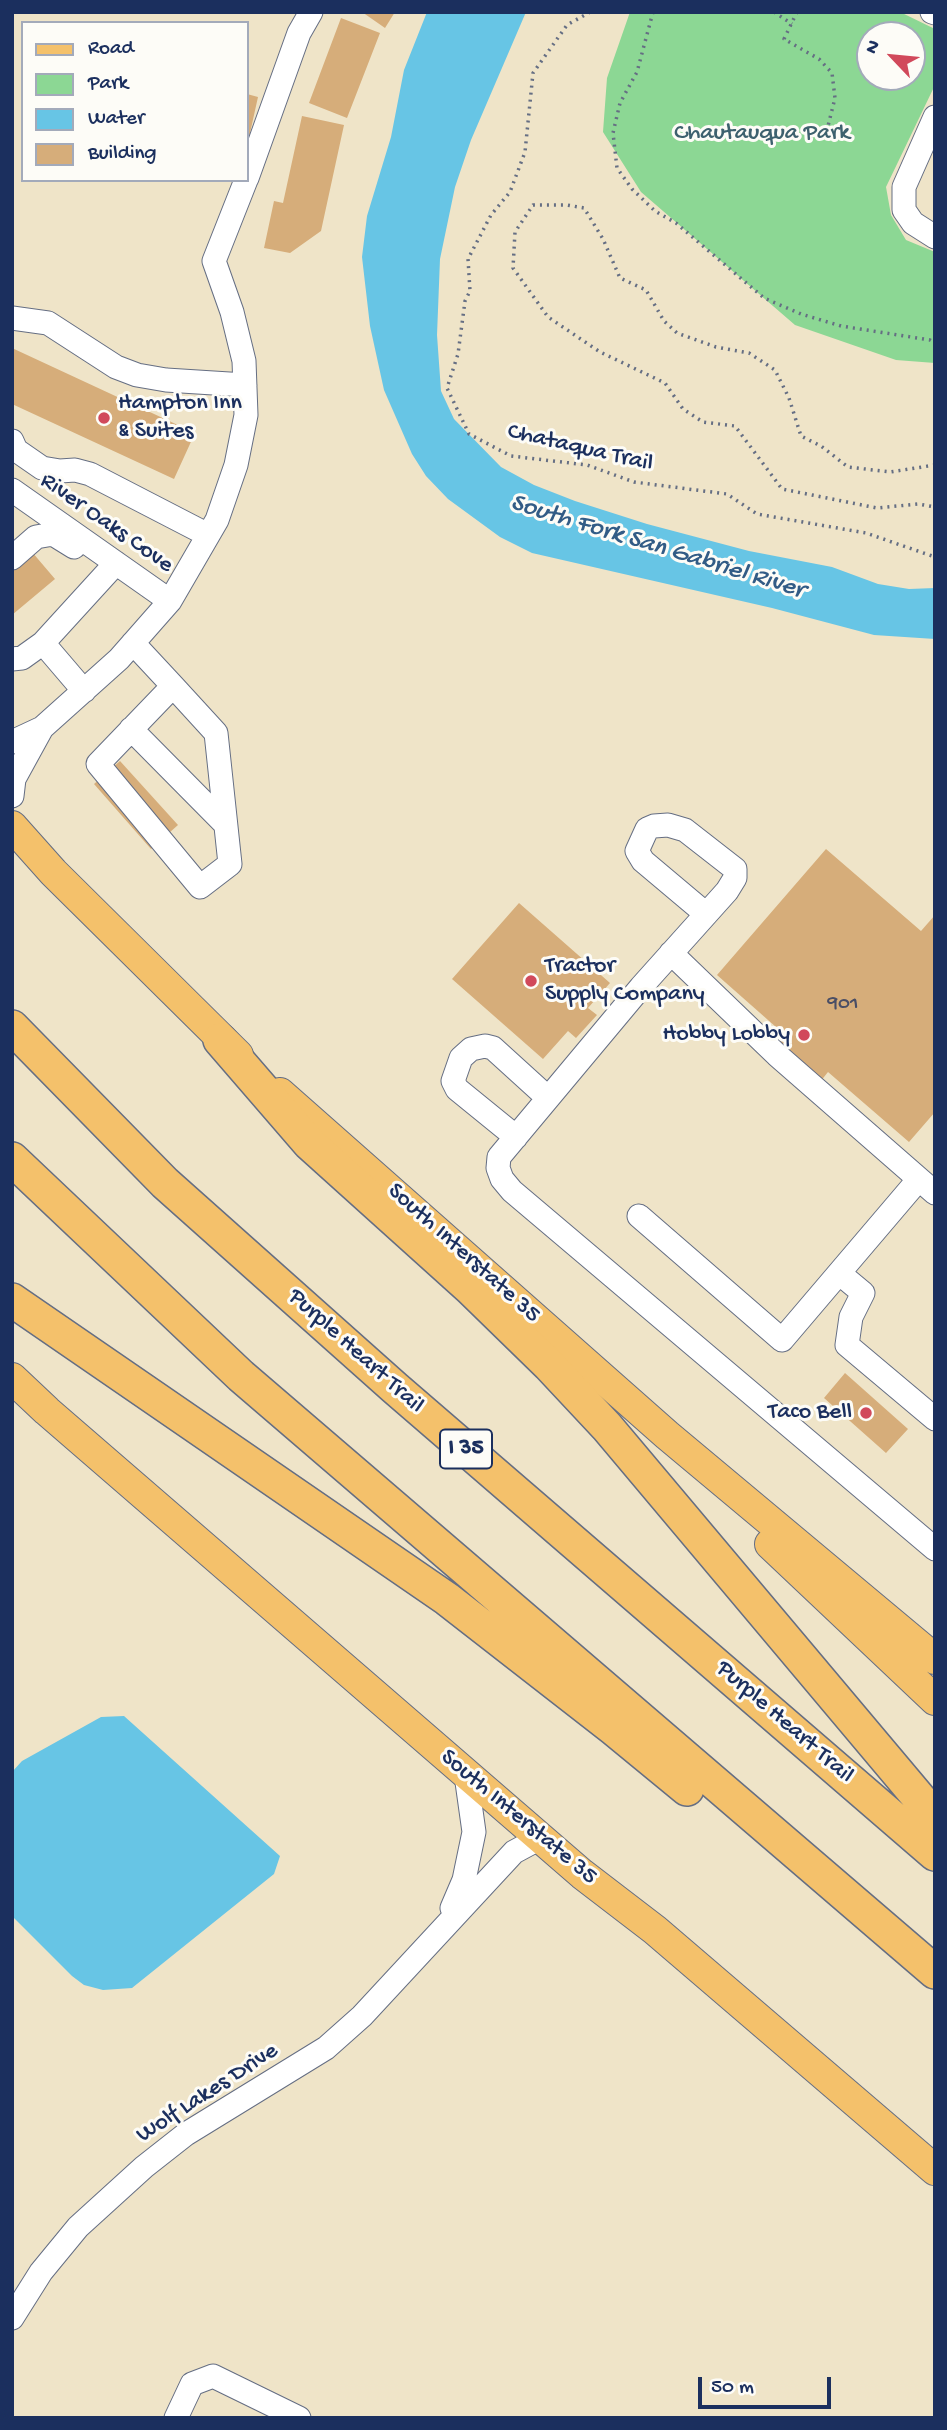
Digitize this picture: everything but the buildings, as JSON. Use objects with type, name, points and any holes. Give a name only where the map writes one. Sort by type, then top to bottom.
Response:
[{"type":"highway","name":"Purple Heart Trail","points":[[12,1027],[165,1183],[395,1388],[935,1854]]},
{"type":"highway","points":[[220,1040],[309,1143],[470,1288],[607,1427],[935,1817]]},
{"type":"highway","points":[[12,1159],[241,1376],[935,1972]]},
{"type":"highway","points":[[12,1300],[447,1600],[614,1729],[799,1885],[935,1988]]},
{"type":"main road","name":"South Interstate 35","points":[[15,825],[53,872],[220,1040],[667,1435],[928,1645]]},
{"type":"main road","name":"South Interstate 35","points":[[12,1378],[466,1775],[582,1874],[666,1939],[935,2169]]},
{"type":"main road","points":[[667,1435],[767,1542],[935,1700]]},
{"type":"street","points":[[248,173],[299,33],[311,12]]},
{"type":"street","points":[[935,117],[904,187],[904,209],[913,223],[935,237]]},
{"type":"street","name":"River Oaks Cove","points":[[12,742],[42,728],[133,643],[170,601],[217,520],[236,465],[246,415],[244,361],[232,312],[214,261],[245,182]]},
{"type":"street","points":[[12,318],[48,323],[116,367],[138,375],[166,380],[245,384]]},
{"type":"street","points":[[12,441],[16,450],[42,468],[75,470],[90,474],[208,535]]},
{"type":"street","name":"River Oaks Cove","points":[[12,490],[112,568],[170,601]]},
{"type":"street","points":[[12,558],[36,537],[52,534],[112,568],[43,643],[22,659],[12,659]]},
{"type":"street","points":[[43,643],[84,691]]},
{"type":"street","points":[[133,643],[173,686],[216,733],[230,864],[200,887],[98,764],[173,686]]},
{"type":"street","name":"River Oaks Cove","points":[[12,796],[14,779],[42,728]]},
{"type":"street","points":[[131,729],[225,824]]},
{"type":"street","points":[[706,914],[499,1157],[498,1168],[502,1179],[512,1191],[935,1549]]},
{"type":"street","points":[[639,1216],[782,1340],[839,1273],[927,1186],[777,1055],[671,953]]},
{"type":"street","points":[[516,1137],[457,1089],[453,1081],[461,1058],[471,1049],[485,1046],[493,1048],[548,1098]]},
{"type":"street","points":[[839,1273],[863,1293],[850,1317],[847,1346],[935,1419]]},
{"type":"street","name":"Wolf Lakes Drive","points":[[445,1924],[471,1857],[474,1832],[466,1775]]},
{"type":"street","name":"Wolf Lakes Drive","points":[[12,2318],[41,2272],[78,2227],[144,2167],[187,2134],[326,2048],[362,2016],[514,1852],[540,1838]]},
{"type":"street","points":[[184,2415],[192,2384],[212,2376],[299,2418]]},
{"type":"path","name":"Chataqua Trail","points":[[590,12],[567,25],[533,73],[525,152],[510,192],[491,215],[468,259],[470,291],[465,301],[458,354],[447,388],[469,434],[511,456],[587,465],[634,482],[727,494],[757,514],[866,533],[935,557]]},
{"type":"path","points":[[653,12],[637,72],[620,103],[613,133],[617,168],[632,189],[655,211],[676,223],[764,298],[801,314],[841,326],[935,343]]},
{"type":"path","points":[[774,12],[792,24]]},
{"type":"path","points":[[797,12],[784,39],[819,59],[832,74],[835,98],[828,130]]},
{"type":"path","points":[[935,465],[890,472],[848,467],[821,446],[801,436],[789,398],[775,369],[749,353],[716,347],[677,333],[664,321],[646,290],[620,278],[603,239],[584,208],[533,205],[515,232],[513,268],[548,317],[600,352],[665,383],[683,409],[704,422],[735,426],[782,489],[877,508],[918,504],[935,507]]},
{"type":"green space","name":"Chautauqua Park","points":[[630,12],[900,12],[919,21],[856,21],[856,91],[926,91],[926,25],[935,29],[935,85],[886,187],[891,215],[906,240],[935,252],[935,363],[896,360],[795,325],[641,192],[603,132],[607,78]]},
{"type":"water","name":"South Fork San Gabriel River","points":[[427,12],[526,12],[471,140],[455,187],[440,259],[437,335],[441,391],[454,419],[501,467],[534,485],[575,501],[647,524],[749,551],[832,567],[878,584],[909,589],[935,588],[935,639],[874,635],[772,608],[532,553],[500,537],[448,499],[426,476],[412,454],[384,390],[370,326],[362,257],[367,216],[391,137],[404,70]]},
{"type":"water","points":[[124,1716],[280,1856],[274,1874],[132,1988],[103,1990],[84,1985],[72,1976],[12,1916],[12,1772],[22,1761],[101,1717]]},
{"type":"place","name":"Hampton Inn & Suites","points":[[104,418]]},
{"type":"place","name":"Tractor Supply Company","points":[[531,981]]},
{"type":"place","name":"Hobby Lobby","points":[[804,1035]]},
{"type":"place","name":"Taco Bell","points":[[866,1413]]}]
